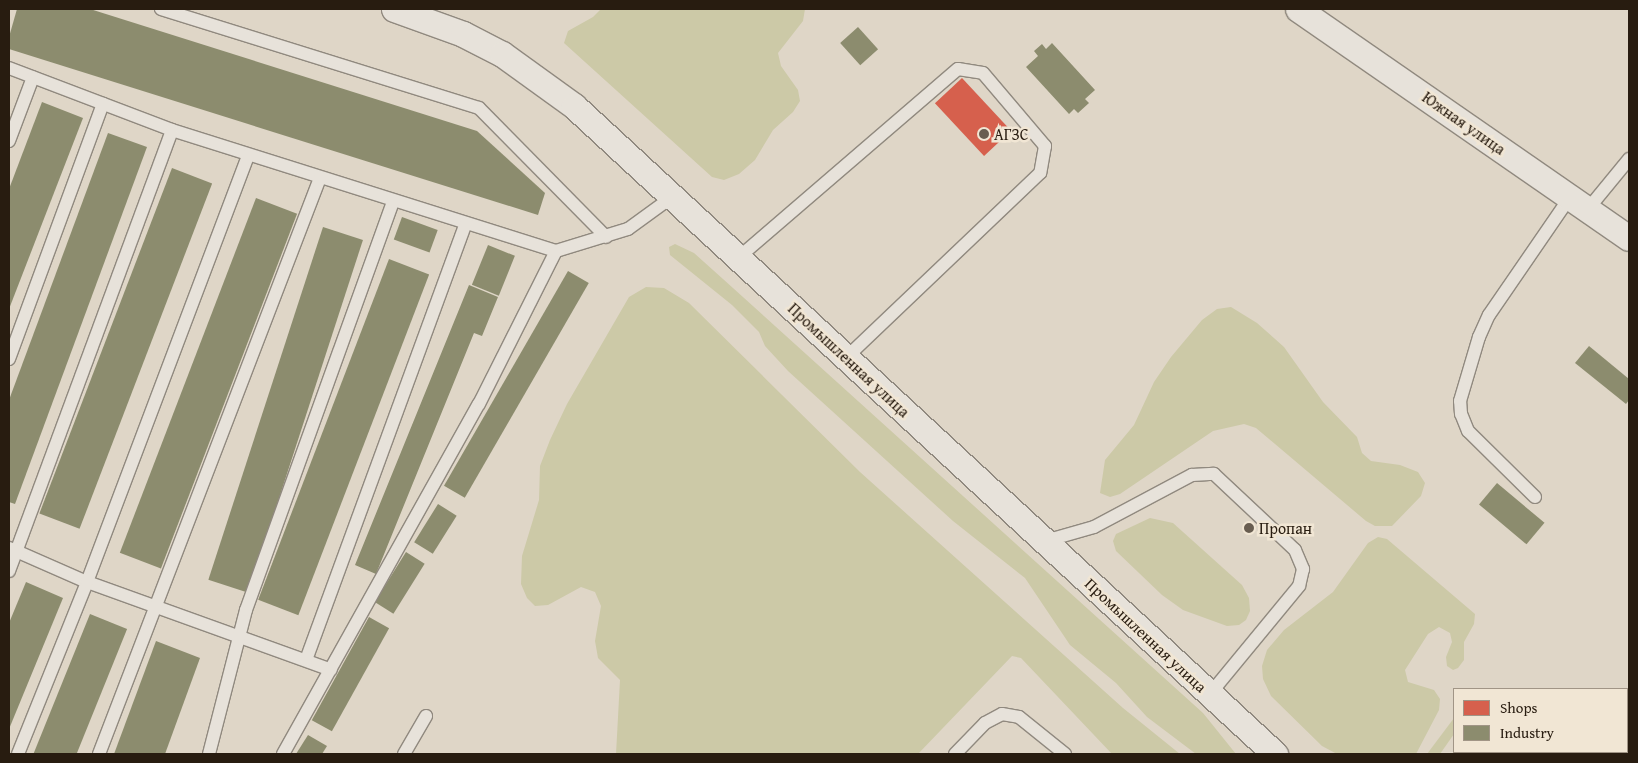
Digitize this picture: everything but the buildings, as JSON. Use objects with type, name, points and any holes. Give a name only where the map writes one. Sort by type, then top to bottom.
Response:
[{"type":"street","name":"Южная улица","points":[[1298,9],[1629,238]]},
{"type":"street","name":"Промышленная улица","points":[[404,10],[464,34],[502,54],[574,106],[1275,754]]},
{"type":"lane","points":[[161,9],[479,108],[606,237]]},
{"type":"lane","points":[[9,68],[172,130],[556,251],[606,237],[648,218],[672,197]]},
{"type":"lane","points":[[738,258],[958,69],[983,73],[1045,146],[1040,173],[846,358]]},
{"type":"lane","points":[[9,141],[33,77]]},
{"type":"lane","points":[[9,359],[103,104]]},
{"type":"lane","points":[[9,571],[13,549],[172,130]]},
{"type":"lane","points":[[18,754],[87,582],[248,155]]},
{"type":"lane","points":[[1535,497],[1468,431],[1461,414],[1460,401],[1479,337],[1490,315],[1579,203],[1629,159]]},
{"type":"lane","points":[[99,754],[320,178]]},
{"type":"lane","points":[[209,754],[246,610],[393,201]]},
{"type":"lane","points":[[306,660],[466,223]]},
{"type":"lane","points":[[283,754],[479,404],[556,251]]},
{"type":"lane","points":[[1045,541],[1094,527],[1192,475],[1214,474],[1295,550],[1303,569],[1299,586],[1210,694]]},
{"type":"lane","points":[[13,549],[87,582],[331,670]]},
{"type":"lane","points":[[955,754],[985,722],[1002,714],[1019,717],[1065,754]]},
{"type":"lane","points":[[404,754],[426,716]]},
{"type":"shaded area","points":[[601,9],[805,9],[803,21],[778,53],[781,66],[798,90],[800,101],[793,112],[773,130],[755,160],[739,174],[724,180],[712,177],[564,43],[568,31],[593,17]]},
{"type":"shaded area","points":[[675,244],[694,253],[1203,713],[1236,754],[1196,754],[1147,717],[1116,683],[1070,645],[1025,578],[953,521],[788,371],[765,346],[759,332],[732,305],[670,255],[669,247]]},
{"type":"shaded area","points":[[646,287],[664,288],[689,303],[860,472],[1123,708],[1180,754],[1112,754],[1021,658],[1012,656],[918,754],[616,754],[620,680],[598,658],[595,641],[601,606],[595,592],[581,587],[548,605],[535,606],[527,598],[521,584],[522,556],[539,500],[540,466],[550,440],[567,404],[629,297]]},
{"type":"shaded area","points":[[1231,307],[1257,323],[1284,347],[1323,402],[1357,437],[1362,453],[1371,461],[1400,465],[1418,472],[1425,483],[1421,496],[1392,526],[1375,526],[1366,521],[1256,428],[1244,424],[1213,431],[1120,494],[1110,497],[1100,493],[1105,460],[1134,425],[1154,382],[1171,357],[1202,320],[1217,309]]},
{"type":"shaded area","points":[[1150,518],[1173,523],[1242,585],[1249,598],[1250,611],[1246,620],[1239,625],[1227,626],[1183,610],[1162,595],[1116,551],[1113,541],[1116,534]]},
{"type":"shaded area","points":[[1378,537],[1387,539],[1475,614],[1474,624],[1464,642],[1464,660],[1458,668],[1453,670],[1447,666],[1446,657],[1452,642],[1450,633],[1439,627],[1428,634],[1405,670],[1408,682],[1434,690],[1440,699],[1439,710],[1416,754],[1337,754],[1322,746],[1271,696],[1263,679],[1262,666],[1267,650],[1284,630],[1333,592],[1368,543]]},
{"type":"shaded area","points":[[1453,719],[1453,735],[1440,754],[1427,754]]},
{"type":"place","name":"АГЗС","points":[[984,134]]},
{"type":"place","name":"Пропан","points":[[1249,528]]}]
